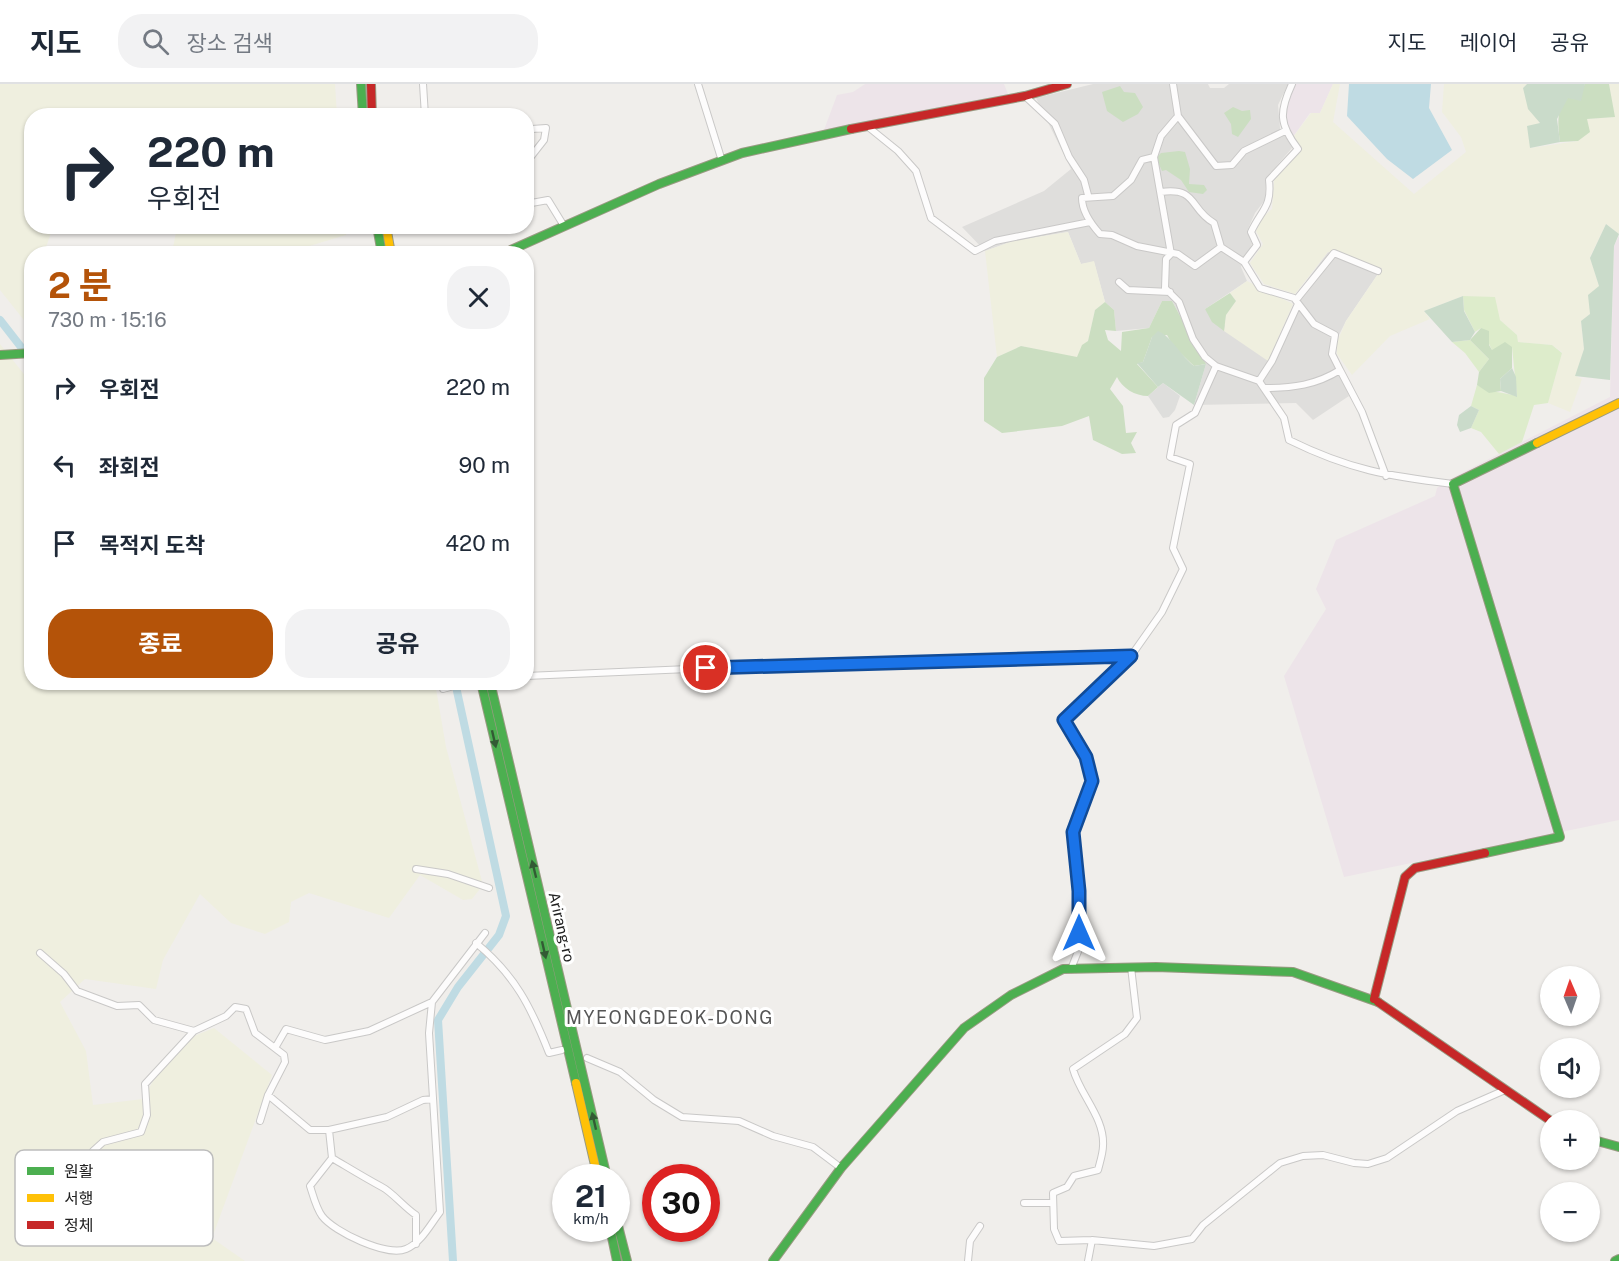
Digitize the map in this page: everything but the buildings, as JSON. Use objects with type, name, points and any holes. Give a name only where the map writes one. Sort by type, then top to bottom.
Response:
[{"type":"main road","points":[[361,84],[362,108]]},
{"type":"main road","points":[[371,84],[372,108]]},
{"type":"main road","points":[[520,246],[659,184],[742,153],[1025,96],[1067,84]]},
{"type":"main road","points":[[0,355],[24,354]]},
{"type":"main road","points":[[1374,999],[1405,877],[1415,868],[1560,837],[1533,754],[1485,580],[1453,484],[1619,403]]},
{"type":"main road","name":"Arirang-ro","points":[[483,690],[595,1164]]},
{"type":"main road","name":"Arirang-ro","points":[[492,690],[604,1164]]},
{"type":"main road","points":[[773,1261],[788,1237],[841,1168],[963,1028],[1011,995],[1063,969],[1131,967],[1293,972],[1374,999],[1540,1114]]},
{"type":"main road","points":[[1600,1142],[1619,1147]]},
{"type":"main road","points":[[613,1242],[617,1261]]},
{"type":"main road","points":[[622,1242],[627,1261]]},
{"type":"main road","points":[[1615,1261],[1619,1259]]},
{"type":"street","points":[[423,84],[424,108]]},
{"type":"street","points":[[698,84],[722,161]]},
{"type":"street","points":[[1173,84],[1178,116],[1216,166],[1232,165],[1244,151],[1285,131]]},
{"type":"street","points":[[1244,262],[1257,244],[1251,232],[1259,214],[1267,208],[1271,197],[1269,180],[1298,149],[1285,131],[1282,106],[1292,84]]},
{"type":"street","points":[[1025,96],[1055,124],[1069,157],[1084,180],[1088,195]]},
{"type":"street","points":[[1171,254],[1154,156],[1161,136],[1178,116]]},
{"type":"street","points":[[867,126],[898,151],[916,171],[931,218],[975,251],[995,241],[1090,222]]},
{"type":"street","points":[[534,129],[546,128],[544,140],[534,153]]},
{"type":"street","points":[[1154,156],[1142,160],[1131,180],[1113,196],[1088,195],[1082,198],[1082,205],[1090,222],[1100,234],[1112,235],[1137,246],[1178,254],[1195,266],[1221,247]]},
{"type":"street","points":[[1161,192],[1179,190],[1189,196],[1206,219],[1214,223],[1221,247],[1244,262],[1260,288],[1281,293],[1297,302],[1314,324],[1335,335],[1332,354],[1362,412],[1386,476]]},
{"type":"street","points":[[534,203],[548,200],[564,226]]},
{"type":"street","points":[[1259,381],[1272,361],[1297,302],[1334,253],[1378,271]]},
{"type":"street","points":[[1171,254],[1166,259],[1165,288],[1179,302],[1193,339],[1205,357],[1216,366],[1259,381],[1284,418],[1289,440],[1348,466],[1386,476],[1453,484]]},
{"type":"street","points":[[1119,282],[1128,290],[1170,292]]},
{"type":"street","points":[[1071,969],[1081,944],[1073,832],[1092,781],[1086,757],[1064,720],[1131,656],[1162,612],[1183,569],[1173,548],[1190,464],[1170,457],[1176,425],[1195,413],[1216,366]]},
{"type":"street","points":[[1265,388],[1310,385],[1340,370]]},
{"type":"street","points":[[534,676],[872,661],[1131,656]]},
{"type":"street","points":[[416,869],[448,874],[489,888]]},
{"type":"street","points":[[275,1048],[286,1029],[325,1040],[369,1031],[432,1002],[479,945],[485,933]]},
{"type":"street","points":[[479,945],[513,978],[533,1014],[549,1053],[562,1050]]},
{"type":"street","points":[[40,953],[64,974],[77,991],[117,1006],[139,1005],[154,1020],[194,1031]]},
{"type":"street","points":[[1131,967],[1137,1018],[1125,1034],[1073,1069],[1077,1086],[1098,1120],[1104,1144],[1098,1170],[1074,1176],[1067,1187],[1053,1192],[1054,1230],[1059,1240],[1092,1240],[1154,1246],[1192,1239],[1203,1225],[1280,1163],[1303,1156],[1323,1155],[1368,1164],[1387,1158],[1457,1111],[1505,1090]]},
{"type":"street","points":[[329,1130],[332,1158],[310,1186],[322,1216],[338,1229],[370,1246],[403,1251],[416,1244],[440,1212],[429,1033],[432,1002]]},
{"type":"street","points":[[94,1150],[103,1142],[141,1132],[147,1115],[145,1084],[194,1031],[226,1016],[235,1007],[246,1009],[255,1033],[284,1055],[285,1062],[268,1095],[260,1121]]},
{"type":"street","points":[[587,1058],[620,1072],[654,1100],[682,1118],[740,1120],[773,1136],[813,1147],[841,1168]]},
{"type":"street","points":[[268,1095],[310,1130],[329,1130],[387,1117],[423,1100],[433,1098]]},
{"type":"street","points":[[332,1158],[371,1183],[384,1188],[400,1205],[416,1215],[416,1244]]},
{"type":"street","points":[[1024,1203],[1053,1203]]},
{"type":"street","points":[[968,1261],[970,1241],[980,1226]]},
{"type":"street","points":[[1088,1261],[1092,1240]]},
{"type":"shaded area","points":[[865,84],[1004,84],[1008,94],[824,130],[837,95],[853,92]]},
{"type":"shaded area","points":[[1093,84],[1208,84],[1210,88],[1224,88],[1229,84],[1288,84],[1278,105],[1280,128],[1292,148],[1266,178],[1265,200],[1255,213],[1247,231],[1252,244],[1241,267],[1247,281],[1205,309],[1268,360],[1307,280],[1328,252],[1382,268],[1346,321],[1330,353],[1349,396],[1313,420],[1296,403],[1194,405],[1206,364],[1172,301],[1162,301],[1149,328],[1116,331],[1114,310],[1105,302],[1094,262],[1081,264],[1068,232],[1013,241],[985,251],[962,227],[1044,191],[1071,169],[1036,98]]},
{"type":"shaded area","points":[[1294,84],[1333,84],[1320,113],[1310,113],[1293,137],[1286,129],[1284,106]]},
{"type":"shaded area","points":[[1619,236],[1619,820],[1344,877],[1284,676],[1326,609],[1316,589],[1336,540],[1435,496],[1437,488],[1450,479],[1610,397],[1614,246]]},
{"type":"shaded area","points":[[1163,383],[1180,396],[1175,410],[1169,417],[1163,418],[1148,396]]},
{"type":"green space","points":[[0,84],[335,84],[337,108],[24,108],[24,234],[51,234],[46,246],[24,246],[24,320],[0,290]]},
{"type":"green space","points":[[1333,84],[1340,84],[1333,122],[1414,194],[1466,152],[1461,137],[1442,112],[1444,84],[1527,84],[1523,88],[1540,124],[1530,148],[1578,141],[1587,119],[1614,117],[1609,84],[1619,84],[1619,234],[1606,224],[1590,257],[1599,286],[1590,314],[1581,322],[1584,349],[1576,376],[1582,379],[1570,412],[1548,403],[1562,352],[1552,345],[1518,342],[1517,335],[1500,320],[1463,296],[1424,311],[1430,319],[1390,336],[1352,375],[1337,354],[1337,342],[1346,321],[1382,268],[1328,252],[1295,294],[1264,284],[1250,263],[1263,244],[1256,231],[1263,217],[1272,209],[1274,180],[1302,149],[1293,137],[1311,113],[1320,113]]},
{"type":"green space","points":[[1527,84],[1585,84],[1581,101],[1568,98],[1557,119],[1560,142],[1530,148],[1527,126],[1540,123],[1528,109],[1523,88]]},
{"type":"green space","points":[[1585,84],[1609,84],[1615,117],[1587,119],[1590,132],[1578,141],[1560,142],[1559,117],[1562,105]]},
{"type":"green space","points":[[1120,86],[1124,92],[1135,93],[1143,107],[1138,114],[1123,122],[1107,111],[1102,92]]},
{"type":"green space","points":[[1233,107],[1242,111],[1250,110],[1251,119],[1238,137],[1232,134],[1231,124],[1224,113]]},
{"type":"green space","points":[[1185,152],[1190,169],[1189,184],[1204,185],[1207,190],[1203,194],[1189,192],[1181,180],[1166,170],[1162,171],[1156,158],[1161,153]]},
{"type":"green space","points":[[1606,224],[1619,234],[1614,246],[1610,380],[1575,376],[1584,349],[1581,321],[1590,314],[1588,295],[1599,286],[1590,258]]},
{"type":"green space","points":[[1068,232],[1081,264],[1094,261],[1105,302],[1095,310],[1088,341],[1077,358],[1021,346],[997,357],[985,251],[1013,241]]},
{"type":"green space","points":[[176,234],[346,235],[309,246],[173,246]]},
{"type":"green space","points":[[1247,281],[1293,304],[1268,361],[1224,331],[1226,315],[1236,301],[1230,293]]},
{"type":"green space","points":[[1230,293],[1236,301],[1226,315],[1224,331],[1212,322],[1205,309]]},
{"type":"green space","points":[[1463,296],[1495,297],[1500,320],[1517,335],[1518,342],[1552,345],[1562,353],[1548,403],[1534,405],[1522,442],[1499,454],[1481,432],[1471,428],[1479,410],[1471,406],[1477,385],[1492,391],[1517,396],[1512,347],[1492,350],[1481,328],[1475,332],[1464,310]]},
{"type":"green space","points":[[1463,296],[1464,311],[1475,332],[1470,340],[1452,342],[1424,311]]},
{"type":"green space","points":[[1162,301],[1172,301],[1206,364],[1194,366],[1173,346],[1167,335],[1152,337],[1143,362],[1137,364],[1158,387],[1148,396],[1138,395],[1126,388],[1117,377],[1110,389],[1123,406],[1126,433],[1137,432],[1131,443],[1136,453],[1122,454],[1093,440],[1089,416],[1062,426],[1002,433],[984,421],[984,378],[997,357],[1021,346],[1077,357],[1082,345],[1088,341],[1095,310],[1105,302],[1114,310],[1116,331],[1105,330],[1108,340],[1121,351],[1122,332],[1149,328]]},
{"type":"green space","points":[[1481,328],[1489,331],[1489,345],[1492,350],[1505,342],[1512,347],[1512,368],[1500,379],[1501,391],[1489,393],[1477,385],[1479,372],[1489,359],[1470,340]]},
{"type":"green space","points":[[1158,331],[1168,338],[1194,366],[1206,364],[1194,405],[1163,383],[1158,387],[1137,363],[1143,362],[1152,337]]},
{"type":"green space","points":[[1470,340],[1489,359],[1479,372],[1465,353],[1452,342]]},
{"type":"green space","points":[[0,344],[24,374],[24,690],[436,690],[446,747],[483,885],[472,899],[463,900],[420,875],[389,918],[309,893],[291,902],[289,922],[265,934],[231,923],[200,894],[163,960],[156,989],[85,979],[60,1002],[86,1051],[93,1105],[143,1099],[167,1056],[189,1038],[214,1028],[272,1075],[213,1235],[213,1150],[15,1150],[15,1246],[213,1246],[213,1239],[245,1261],[0,1261]]},
{"type":"green space","points":[[1512,368],[1516,377],[1517,397],[1501,391],[1500,379]]},
{"type":"green space","points":[[1471,406],[1479,410],[1471,428],[1460,432],[1457,425],[1459,415]]},
{"type":"water","points":[[1349,84],[1431,84],[1429,108],[1452,150],[1413,179],[1387,159],[1347,116]]},
{"type":"waterway","points":[[0,320],[24,351]]},
{"type":"waterway","points":[[453,1261],[438,1020],[458,987],[499,935],[506,916],[457,690]]},
{"type":"traffic: fast","points":[[361,84],[362,108]]},
{"type":"traffic: fast","points":[[520,246],[659,184],[742,153],[851,129]]},
{"type":"traffic: fast","points":[[378,234],[381,246]]},
{"type":"traffic: fast","points":[[0,355],[24,354]]},
{"type":"traffic: fast","points":[[1485,853],[1560,837],[1453,484],[1537,443]]},
{"type":"traffic: fast","points":[[483,690],[576,1083]]},
{"type":"traffic: fast","points":[[492,690],[604,1164]]},
{"type":"traffic: fast","points":[[773,1261],[841,1168],[964,1028],[1011,995],[1063,969],[1156,967],[1293,972],[1378,1002]]},
{"type":"traffic: fast","points":[[1600,1142],[1619,1147]]},
{"type":"traffic: fast","points":[[613,1242],[617,1261]]},
{"type":"traffic: fast","points":[[622,1242],[627,1261]]},
{"type":"traffic: fast","points":[[1615,1261],[1619,1259]]},
{"type":"traffic: slow","points":[[387,234],[390,246]]},
{"type":"traffic: slow","points":[[1537,443],[1619,403]]},
{"type":"traffic: slow","points":[[576,1083],[595,1164]]},
{"type":"traffic: jam","points":[[371,84],[372,108]]},
{"type":"traffic: jam","points":[[851,129],[1025,96],[1067,84]]},
{"type":"traffic: jam","points":[[1374,999],[1405,877],[1415,868],[1485,853]]},
{"type":"traffic: jam","points":[[1378,1002],[1540,1113]]},
{"type":"district","name":"MYEONGDEOK-DONG","points":[[670,1017]]},
{"type":"route","points":[[706,668],[872,661],[1131,656],[1064,720],[1086,757],[1092,781],[1073,832],[1079,891],[1079,933]]}]
